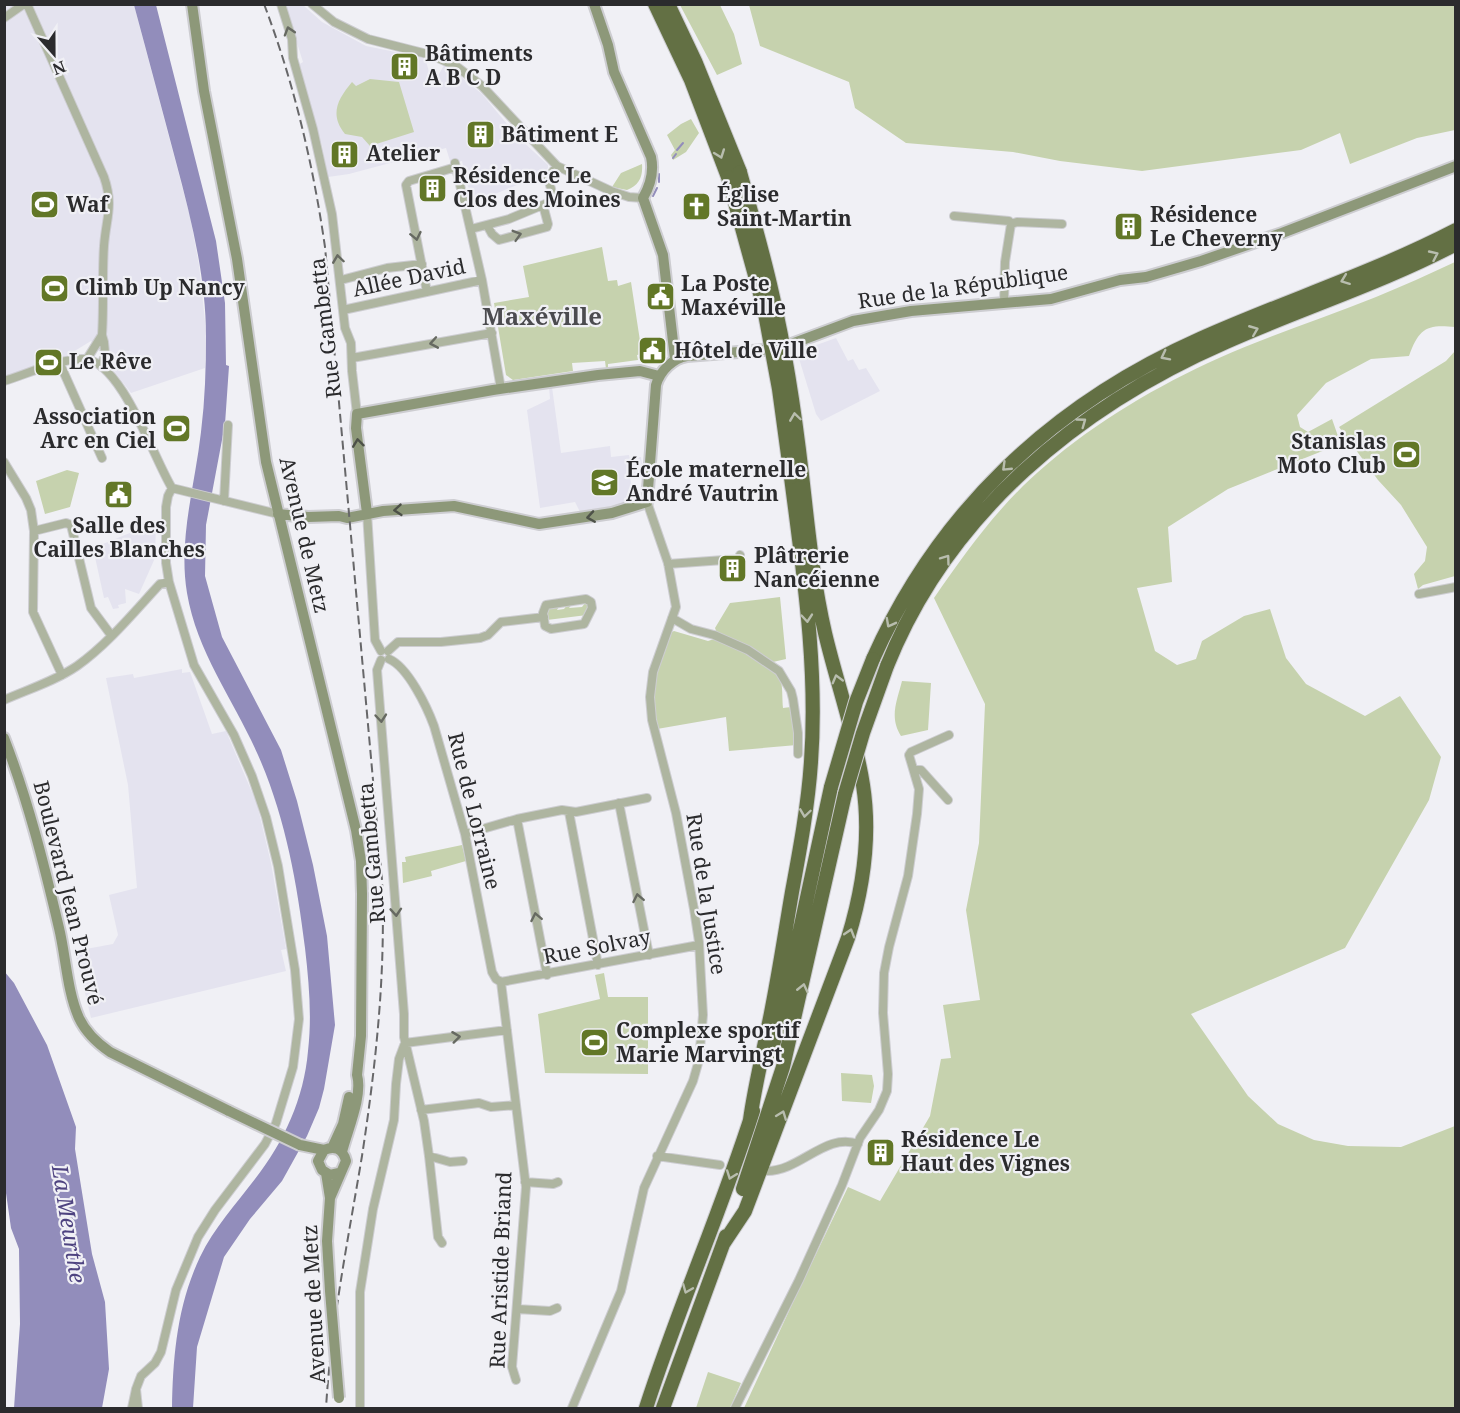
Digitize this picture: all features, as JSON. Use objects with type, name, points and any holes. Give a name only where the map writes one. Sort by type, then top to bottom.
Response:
[{"type":"highway","points":[[656,4],[734,175]]},
{"type":"highway","points":[[668,4],[695,61],[734,175],[767,325],[817,594],[862,783],[866,824],[865,855],[856,909],[833,980],[744,1211],[723,1244]]},
{"type":"highway","points":[[646,1408],[680,1307],[720,1205],[765,1075],[784,1001],[831,787],[849,725],[873,659],[909,588],[958,520],[980,495],[1015,458],[1071,412],[1128,375],[1198,340],[1379,267],[1455,231]]},
{"type":"highway","points":[[663,1408],[751,1168],[783,1067],[845,794],[863,733],[896,642],[917,604],[957,544],[1014,479],[1064,435],[1122,395],[1178,364],[1230,340],[1401,270],[1455,244]]},
{"type":"highway","points":[[750,1120],[755,1082],[775,994],[800,849],[811,762],[813,706],[811,665],[796,476]]},
{"type":"street","points":[[4,18],[25,4],[104,177],[110,216],[104,245],[102,335],[105,342],[102,365]]},
{"type":"street","name":"Avenue de Metz","points":[[192,4],[204,91],[237,259],[266,462],[359,845],[362,873],[361,1036],[357,1075],[359,1081],[358,1092],[333,1150]]},
{"type":"street","name":"Rue Gambetta","points":[[281,4],[292,39],[293,58],[332,214],[345,327],[351,343],[357,414],[356,428],[367,513],[375,640],[385,655],[377,670],[405,1043]]},
{"type":"street","points":[[312,4],[334,22],[368,39],[441,58],[464,71],[488,91],[557,165],[605,188],[629,197],[643,198]]},
{"type":"street","points":[[4,381],[75,359],[87,359],[102,365],[125,394],[172,488],[278,514],[347,518],[367,513],[454,506],[535,524],[605,514],[647,502],[655,388],[659,376],[675,359],[663,255],[643,198],[650,183],[651,157],[612,66],[608,45],[594,4]]},
{"type":"street","points":[[427,292],[406,185],[410,181],[456,165],[482,280],[501,389]]},
{"type":"street","points":[[471,229],[503,221],[552,200],[548,178],[557,165]]},
{"type":"street","name":"Rue de la République","points":[[675,359],[685,356],[777,349],[853,321],[891,314],[1056,298],[1107,284],[1146,277],[1187,266],[1270,238],[1378,198],[1455,166]]},
{"type":"street","points":[[487,225],[499,240],[547,227],[549,224],[543,205]]},
{"type":"street","points":[[954,216],[1011,224],[1017,222],[1062,224]]},
{"type":"street","points":[[1004,303],[1005,262],[1011,224]]},
{"type":"street","points":[[341,280],[387,268],[422,264]]},
{"type":"street","name":"Allée David","points":[[343,310],[482,280]]},
{"type":"street","points":[[352,358],[492,333]]},
{"type":"street","points":[[87,359],[102,335]]},
{"type":"street","points":[[60,363],[102,458]]},
{"type":"street","points":[[357,414],[501,389],[640,371],[659,376]]},
{"type":"street","points":[[220,500],[228,425]]},
{"type":"street","points":[[4,462],[31,510],[34,531],[33,612],[62,675]]},
{"type":"street","points":[[132,1408],[141,1376],[161,1352],[176,1290],[198,1237],[214,1210],[249,1166],[272,1132],[291,1074],[299,1028],[296,970],[276,856],[266,817],[252,776],[234,735],[194,665],[169,582],[166,567],[166,507],[172,488]]},
{"type":"street","name":"Rue de la Justice","points":[[572,1408],[621,1291],[640,1199],[657,1156],[693,1081],[699,1060],[703,1000],[699,945],[682,846],[654,732],[651,708],[653,672],[675,612],[675,601],[668,564],[647,502]]},
{"type":"street","points":[[34,531],[66,523],[71,525],[91,608],[111,635]]},
{"type":"street","points":[[668,564],[738,559],[740,555]]},
{"type":"street","points":[[4,700],[62,675],[91,655],[160,584],[169,582]]},
{"type":"street","points":[[1419,594],[1455,587]]},
{"type":"street","points":[[586,599],[592,604],[587,620],[582,625],[551,629],[545,626],[544,617],[544,607],[549,604],[586,599]]},
{"type":"street","points":[[385,655],[398,642],[441,642],[480,638],[488,635],[501,622],[544,617]]},
{"type":"street","points":[[672,618],[691,629],[714,635],[748,650],[779,672],[791,690],[798,733],[798,754]]},
{"type":"street","name":"Rue de Lorraine","points":[[385,655],[402,669],[431,716],[465,834],[492,972],[501,982]]},
{"type":"street","points":[[735,1408],[799,1280],[858,1144],[879,1110],[888,1084],[884,973],[912,855],[918,789],[910,758],[911,752],[949,735]]},
{"type":"street","name":"Boulevard Jean Prouvé","points":[[4,738],[17,771],[39,847],[65,953],[73,997],[83,1025],[94,1039],[110,1052],[300,1145],[318,1161]]},
{"type":"street","points":[[914,770],[921,770],[948,800]]},
{"type":"street","points":[[465,834],[517,819],[562,810],[569,812],[647,798]]},
{"type":"street","points":[[620,803],[650,955]]},
{"type":"street","points":[[569,812],[598,965]]},
{"type":"street","points":[[517,819],[547,975]]},
{"type":"street","name":"Rue Solvay","points":[[501,982],[699,945]]},
{"type":"street","name":"Rue Aristide Briand","points":[[501,982],[525,1182],[512,1367],[516,1380]]},
{"type":"street","points":[[405,1043],[507,1030]]},
{"type":"street","points":[[405,1043],[421,1110],[429,1156],[438,1238],[442,1243]]},
{"type":"street","points":[[360,1408],[360,1292],[373,1209],[394,1120],[399,1059],[405,1043]]},
{"type":"street","points":[[421,1110],[478,1103],[490,1107],[516,1106]]},
{"type":"street","points":[[766,1171],[782,1170],[793,1166],[832,1144],[848,1141],[858,1144]]},
{"type":"street","name":"Boulevard Jean Prouvé","points":[[300,1145],[333,1150]]},
{"type":"street","points":[[333,1150],[346,1161],[343,1170],[335,1175],[326,1173],[319,1166],[318,1161],[333,1150]]},
{"type":"street","points":[[429,1156],[450,1162],[463,1161]]},
{"type":"street","points":[[657,1156],[720,1165]]},
{"type":"street","name":"Avenue de Metz","points":[[326,1173],[330,1198],[327,1241],[330,1291],[340,1403]]},
{"type":"street","name":"Avenue de Metz","points":[[330,1198],[339,1173]]},
{"type":"street","points":[[525,1182],[553,1184],[558,1182]]},
{"type":"street","points":[[517,1309],[550,1311],[557,1308]]},
{"type":"street","points":[[136,1389],[138,1408]]},
{"type":"shaded area","points":[[5,5],[134,5],[190,216],[199,265],[206,331],[205,368],[131,393],[91,341],[68,355],[5,376]]},
{"type":"shaded area","points":[[285,5],[303,5],[322,22],[366,46],[425,58],[433,85],[444,65],[454,71],[482,94],[518,137],[548,165],[548,168],[543,174],[476,202],[468,187],[462,161],[451,164],[446,148],[349,174],[328,177],[322,145],[298,65],[303,62]]},
{"type":"shaded area","points":[[836,338],[848,361],[853,359],[859,370],[866,368],[880,391],[821,421],[816,414],[797,352]]},
{"type":"shaded area","points":[[549,387],[552,387],[561,453],[610,446],[611,457],[629,455],[630,459],[641,457],[643,472],[630,474],[633,502],[583,513],[580,512],[575,502],[540,508],[527,410],[550,399]]},
{"type":"shaded area","points":[[147,526],[156,528],[153,556],[155,558],[139,594],[125,589],[126,603],[113,609],[108,597],[104,598],[93,548]]},
{"type":"shaded area","points":[[182,669],[182,673],[190,672],[212,734],[226,731],[257,804],[271,863],[286,949],[281,950],[286,971],[91,1018],[75,951],[113,944],[118,935],[109,895],[137,888],[128,785],[106,678],[133,674],[134,678]]},
{"type":"green space","points":[[680,5],[720,5],[734,34],[742,64],[717,75]]},
{"type":"green space","points":[[749,5],[1455,5],[1455,130],[1417,138],[1350,164],[1340,133],[1301,150],[1142,171],[1060,161],[1013,152],[906,143],[855,108],[849,82],[760,46]]},
{"type":"green space","points":[[370,79],[399,82],[414,132],[370,146],[362,137],[345,134],[337,120],[339,101],[352,82],[356,86]]},
{"type":"green space","points":[[691,119],[699,133],[686,152],[673,160],[671,155],[675,150],[667,135]]},
{"type":"green space","points":[[642,164],[641,177],[635,186],[627,190],[612,187],[621,173]]},
{"type":"green space","points":[[602,247],[608,281],[617,280],[618,286],[631,282],[642,354],[637,355],[638,360],[608,364],[608,369],[606,369],[605,361],[572,363],[573,371],[513,380],[506,375],[494,303],[529,297],[523,266]]},
{"type":"green space","points":[[1455,262],[1455,327],[1431,327],[1416,339],[1409,356],[1371,359],[1326,383],[1297,415],[1300,427],[1308,432],[1332,419],[1339,439],[1335,446],[1228,489],[1168,527],[1172,582],[1137,588],[1155,651],[1177,665],[1196,659],[1202,641],[1244,616],[1270,609],[1286,658],[1306,684],[1365,716],[1400,696],[1441,757],[1429,800],[1345,948],[1191,1014],[1248,1096],[1278,1124],[1314,1140],[1348,1146],[1401,1147],[1455,1126],[1455,1408],[744,1408],[848,1187],[880,1201],[930,1116],[941,1059],[951,1058],[943,1005],[980,1000],[966,910],[979,843],[985,704],[934,598],[972,545],[1014,495],[1065,450],[1107,419],[1173,380],[1219,358],[1376,297]]},
{"type":"green space","name":"Stanislas Moto Club","points":[[1455,351],[1455,576],[1423,585],[1418,589],[1414,574],[1425,561],[1427,547],[1401,505],[1378,480],[1339,427],[1446,361]]},
{"type":"green space","points":[[67,470],[79,473],[70,507],[45,514],[36,481]]},
{"type":"green space","points":[[780,597],[786,659],[773,662],[746,645],[717,633],[715,628],[730,603]]},
{"type":"green space","points":[[586,602],[589,603],[587,615],[547,620],[546,608],[560,605],[557,610],[564,609],[568,604],[572,604],[569,608],[582,607]]},
{"type":"green space","points":[[674,631],[708,641],[714,639],[746,652],[774,671],[781,681],[783,708],[791,707],[797,745],[729,751],[726,717],[657,729],[653,692],[658,667],[670,633]]},
{"type":"green space","points":[[902,681],[931,683],[928,730],[901,736],[897,729],[896,702]]},
{"type":"green space","points":[[462,845],[466,861],[431,871],[432,876],[403,883],[402,862],[406,862],[405,857]]},
{"type":"green space","name":"Complexe sportif Marie Marvingt","points":[[604,973],[608,997],[648,997],[648,1074],[545,1073],[538,1014],[600,999],[595,975]]},
{"type":"green space","points":[[841,1073],[872,1075],[874,1086],[871,1103],[842,1101]]},
{"type":"green space","points":[[708,1372],[741,1383],[730,1408],[696,1408]]},
{"type":"water","points":[[134,5],[156,5],[216,241],[225,303],[226,365],[229,366],[225,424],[206,525],[205,576],[222,637],[281,750],[297,801],[327,936],[335,1025],[324,1089],[307,1136],[282,1181],[250,1219],[224,1257],[197,1347],[193,1408],[172,1408],[175,1350],[186,1294],[200,1257],[212,1236],[265,1165],[291,1119],[306,1068],[310,999],[298,899],[283,825],[258,755],[199,636],[187,593],[186,533],[201,432],[205,384],[205,314],[197,248]]},
{"type":"water","name":"La Meurthe","points":[[4,971],[14,983],[47,1045],[76,1127],[75,1149],[92,1254],[105,1302],[109,1369],[102,1408],[14,1408],[20,1324],[19,1249],[11,1228],[5,1186]]},
{"type":"waterway","points":[[677,150],[683,143]]},
{"type":"waterway","points":[[673,158],[676,154]]},
{"type":"waterway","points":[[659,174],[659,182]]},
{"type":"waterway","points":[[653,196],[657,188]]},
{"type":"railway","points":[[264,4],[301,124],[315,185],[325,247],[382,880],[383,949],[376,1052],[362,1156],[336,1314],[326,1408]]},
{"type":"place","name":"Bâtiments A B C D","points":[[404,66]]},
{"type":"place","name":"Bâtiment E","points":[[480,135]]},
{"type":"place","name":"Atelier","points":[[345,154]]},
{"type":"place","name":"Résidence Le Clos des Moines","points":[[432,188]]},
{"type":"place","name":"Waf","points":[[45,205]]},
{"type":"place","name":"Église Saint-Martin","points":[[696,207]]},
{"type":"place","name":"Résidence Le Cheverny","points":[[1129,227]]},
{"type":"place","name":"Climb Up Nancy","points":[[54,288]]},
{"type":"place","name":"La Poste Maxéville","points":[[660,296]]},
{"type":"place","name":"Hôtel de Ville","points":[[653,351]]},
{"type":"place","name":"Le Rêve","points":[[48,362]]},
{"type":"place","name":"Association Arc en Ciel","points":[[177,429]]},
{"type":"place","name":"Stanislas Moto Club","points":[[1407,454]]},
{"type":"place","name":"École maternelle André Vautrin","points":[[605,482]]},
{"type":"place","name":"Salle des Cailles Blanches","points":[[119,495]]},
{"type":"place","name":"Plâtrerie Nancéienne","points":[[733,568]]},
{"type":"place","name":"Complexe sportif Marie Marvingt","points":[[595,1043]]},
{"type":"place","name":"Résidence Le Haut des Vignes","points":[[880,1152]]},
{"type":"district","name":"Maxéville","points":[[542,317]]}]
